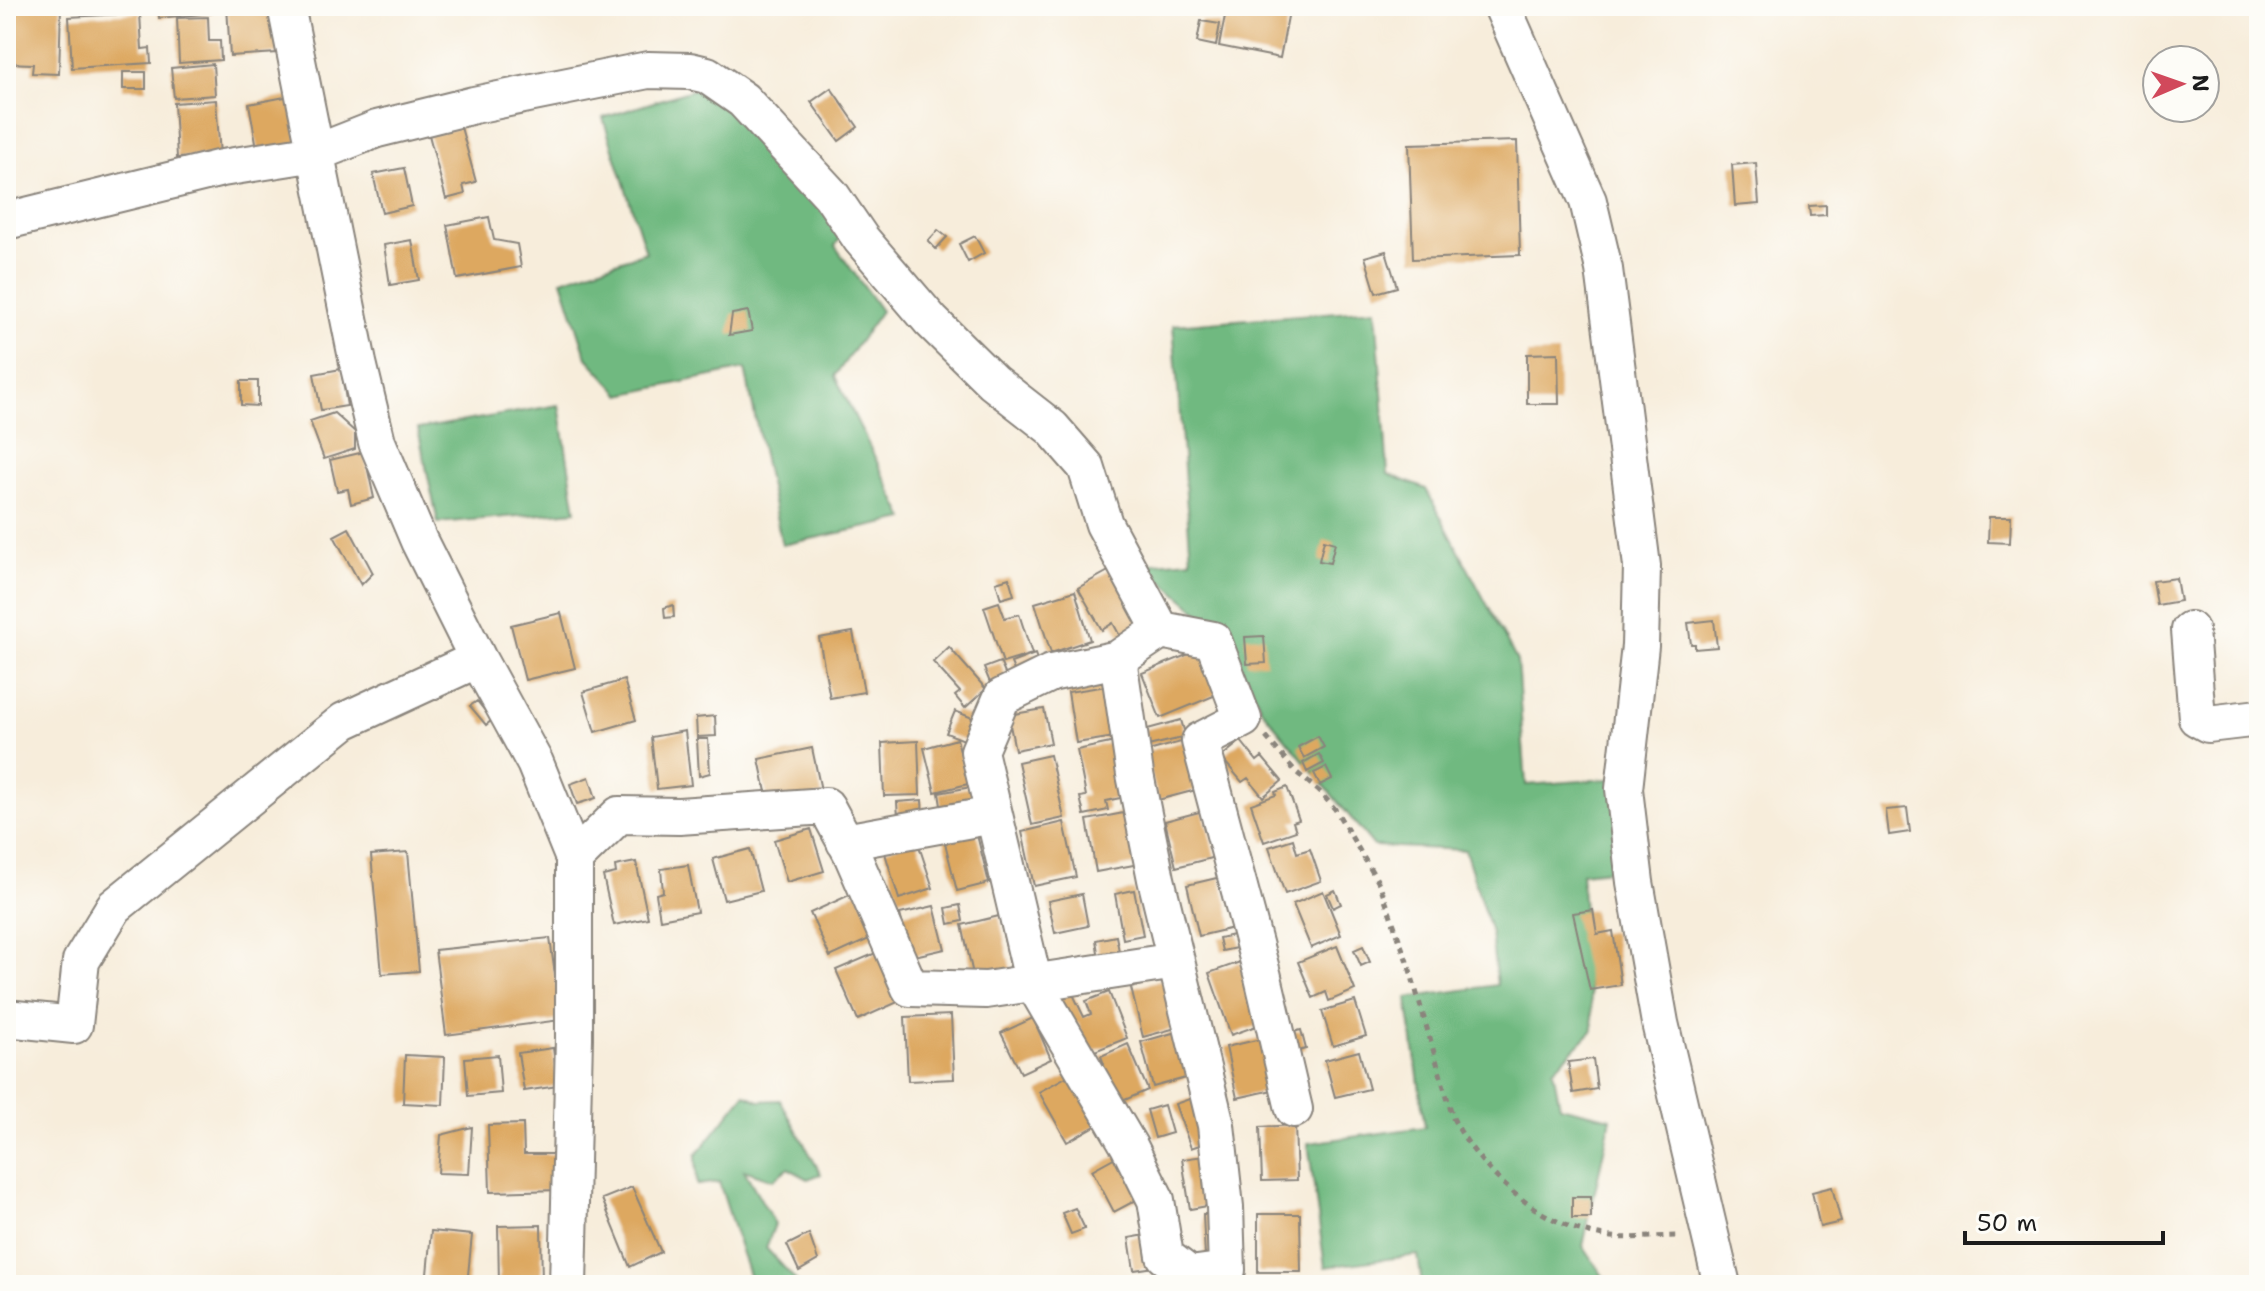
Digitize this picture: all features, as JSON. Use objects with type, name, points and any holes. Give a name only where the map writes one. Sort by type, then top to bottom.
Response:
[{"type":"street","points":[[286,6],[358,363],[377,442],[419,541],[535,763],[574,859],[574,1038],[568,1285]]},
{"type":"street","points":[[1502,6],[1588,201],[1604,269],[1642,566],[1640,646],[1624,789],[1635,882],[1660,1023],[1722,1285]]},
{"type":"street","points":[[6,221],[222,168],[316,153],[377,129],[488,102],[648,70],[679,70],[707,75],[743,100],[831,195],[861,239],[931,321],[993,382],[1052,428],[1086,467],[1104,524],[1161,630]]},
{"type":"street","points":[[1118,659],[1135,774],[1216,1125],[1225,1207],[1227,1270],[1192,1280],[1165,1256],[1156,1200],[1129,1146],[1034,984],[979,751],[1002,697],[1051,673],[1118,659],[1161,630],[1213,640],[1243,719],[1200,741],[1263,977],[1294,1109]]},
{"type":"street","points":[[2190,630],[2197,718],[2208,724],[2259,718]]},
{"type":"street","points":[[6,1018],[74,1025],[81,961],[114,907],[344,721],[478,659]]},
{"type":"street","points":[[574,859],[619,815],[679,816],[826,806],[910,988],[986,990],[1176,961]]},
{"type":"street","points":[[845,842],[993,815]]},
{"type":"path","points":[[1243,719],[1266,737],[1296,772],[1335,809],[1373,872],[1410,970],[1453,1118],[1465,1140],[1497,1178],[1553,1219],[1574,1229],[1606,1237],[1710,1236]]},
{"type":"green space","points":[[730,78],[845,231],[835,246],[881,311],[835,376],[905,519],[782,545],[745,369],[621,395],[587,358],[562,280],[646,252],[603,118]]},
{"type":"green space","points":[[1376,309],[1388,474],[1426,489],[1517,661],[1526,785],[1623,778],[1629,868],[1581,873],[1593,1030],[1553,1070],[1560,1106],[1611,1118],[1583,1246],[1609,1285],[1422,1285],[1418,1255],[1325,1267],[1308,1143],[1425,1127],[1407,998],[1497,985],[1491,933],[1465,850],[1374,846],[1262,710],[1225,635],[1143,564],[1191,560],[1173,325]]},
{"type":"green space","points":[[559,405],[576,511],[438,523],[418,429]]},
{"type":"green space","points":[[745,1094],[759,1101],[780,1100],[821,1174],[808,1179],[788,1168],[773,1180],[744,1170],[775,1224],[766,1248],[800,1285],[752,1285],[719,1182],[697,1185],[696,1155]]},
{"type":"building","points":[[6,6],[61,6],[59,74],[32,73],[33,64],[6,63]]},
{"type":"building","points":[[158,6],[211,6],[212,13],[159,18]]},
{"type":"building","points":[[227,6],[268,6],[268,15],[276,15],[278,53],[230,56]]},
{"type":"building","points":[[1227,6],[1290,6],[1280,58],[1219,46]]},
{"type":"building","points":[[140,13],[142,49],[150,48],[151,63],[72,68],[69,17]]},
{"type":"building","points":[[208,17],[209,41],[220,41],[221,60],[179,63],[177,18]]},
{"type":"building","points":[[1201,21],[1220,24],[1216,46],[1197,42]]},
{"type":"building","points":[[213,64],[215,95],[174,98],[171,68]]},
{"type":"building","points":[[123,72],[146,72],[146,89],[123,89]]},
{"type":"building","points":[[831,88],[858,127],[839,141],[811,102]]},
{"type":"building","points":[[6,96],[12,96],[14,121],[6,122]]},
{"type":"building","points":[[290,96],[299,145],[258,153],[249,104]]},
{"type":"building","points":[[216,100],[220,156],[177,158],[174,103]]},
{"type":"building","points":[[461,127],[476,182],[463,185],[465,194],[446,199],[429,135]]},
{"type":"building","points":[[1517,141],[1520,255],[1413,259],[1409,144]]},
{"type":"building","points":[[1756,163],[1759,204],[1735,206],[1732,165]]},
{"type":"building","points":[[404,168],[412,206],[382,213],[373,174]]},
{"type":"building","points":[[1826,205],[1826,215],[1810,216],[1809,206]]},
{"type":"building","points":[[489,217],[494,240],[517,244],[521,267],[457,279],[447,225]]},
{"type":"building","points":[[938,230],[947,237],[936,249],[928,241]]},
{"type":"building","points":[[975,236],[984,253],[968,262],[959,244]]},
{"type":"building","points":[[412,240],[419,280],[390,285],[384,245]]},
{"type":"building","points":[[1386,251],[1397,287],[1376,293],[1365,257]]},
{"type":"building","points":[[748,311],[752,331],[729,335],[732,314]]},
{"type":"building","points":[[1558,353],[1559,404],[1527,404],[1527,354]]},
{"type":"building","points":[[341,369],[347,406],[321,410],[314,374]]},
{"type":"building","points":[[241,381],[258,381],[258,406],[241,405]]},
{"type":"building","points":[[334,413],[355,432],[355,449],[324,459],[310,421]]},
{"type":"building","points":[[364,452],[374,498],[351,504],[348,489],[337,491],[330,460]]},
{"type":"building","points":[[1989,517],[2011,517],[2010,543],[1988,542]]},
{"type":"building","points":[[349,528],[373,573],[361,585],[334,536]]},
{"type":"building","points":[[1324,540],[1335,543],[1330,563],[1319,561]]},
{"type":"building","points":[[1112,569],[1142,624],[1120,636],[1113,623],[1102,630],[1078,588]]},
{"type":"building","points":[[1009,578],[1014,595],[1001,599],[996,582]]},
{"type":"building","points":[[2176,578],[2180,601],[2157,605],[2153,581]]},
{"type":"building","points":[[1075,591],[1090,640],[1051,653],[1035,603]]},
{"type":"building","points":[[999,602],[1005,618],[1019,614],[1032,654],[1003,663],[984,607]]},
{"type":"building","points":[[673,605],[674,617],[665,618],[664,608]]},
{"type":"building","points":[[561,613],[575,668],[525,680],[511,625]]},
{"type":"building","points":[[1714,620],[1717,647],[1695,649],[1695,644],[1691,644],[1688,623]]},
{"type":"building","points":[[853,632],[864,692],[830,698],[819,638]]},
{"type":"building","points":[[1264,636],[1266,663],[1247,664],[1245,637]]},
{"type":"building","points":[[949,647],[986,689],[965,708],[955,696],[960,692],[933,662]]},
{"type":"building","points":[[1204,648],[1221,693],[1160,718],[1142,673]]},
{"type":"building","points":[[1035,654],[1041,671],[1018,680],[1011,663]]},
{"type":"building","points":[[1000,662],[1009,683],[993,690],[984,668]]},
{"type":"building","points":[[624,680],[636,720],[595,732],[583,692]]},
{"type":"building","points":[[1107,686],[1115,737],[1076,743],[1068,692]]},
{"type":"building","points":[[477,701],[492,720],[486,725],[470,706]]},
{"type":"building","points":[[1044,709],[1051,743],[1015,750],[1008,715]]},
{"type":"building","points":[[955,711],[980,721],[972,743],[946,733]]},
{"type":"building","points":[[715,716],[716,736],[697,737],[696,718]]},
{"type":"building","points":[[1181,720],[1186,737],[1148,746],[1144,730]]},
{"type":"building","points":[[685,731],[691,785],[657,789],[651,737]]},
{"type":"building","points":[[1318,736],[1324,747],[1304,758],[1298,747]]},
{"type":"building","points":[[697,739],[708,739],[710,773],[699,776]]},
{"type":"building","points":[[957,739],[968,784],[935,792],[924,748]]},
{"type":"building","points":[[918,741],[920,795],[884,796],[882,743]]},
{"type":"building","points":[[1184,741],[1196,790],[1158,800],[1145,752]]},
{"type":"building","points":[[1241,741],[1257,761],[1262,757],[1282,781],[1263,797],[1248,778],[1242,782],[1221,757]]},
{"type":"building","points":[[1115,742],[1125,797],[1106,801],[1108,810],[1084,815],[1080,797],[1086,796],[1077,750]]},
{"type":"building","points":[[812,748],[822,795],[769,806],[759,759]]},
{"type":"building","points":[[1319,754],[1324,763],[1307,772],[1303,763]]},
{"type":"building","points":[[1050,755],[1064,818],[1032,825],[1018,762]]},
{"type":"building","points":[[1326,767],[1332,779],[1320,785],[1314,773]]},
{"type":"building","points":[[589,777],[596,798],[577,804],[570,784]]},
{"type":"building","points":[[971,787],[974,806],[942,812],[939,793]]},
{"type":"building","points":[[1287,787],[1299,820],[1293,822],[1296,831],[1264,842],[1251,804],[1276,795],[1275,792]]},
{"type":"building","points":[[922,800],[923,816],[898,818],[897,802]]},
{"type":"building","points":[[1907,808],[1910,832],[1889,835],[1886,810]]},
{"type":"building","points":[[1203,811],[1215,857],[1176,867],[1165,821]]},
{"type":"building","points":[[1129,812],[1139,864],[1096,872],[1087,820]]},
{"type":"building","points":[[1064,822],[1076,877],[1034,886],[1022,832]]},
{"type":"building","points":[[811,829],[824,871],[787,882],[774,840]]},
{"type":"building","points":[[976,831],[989,883],[957,891],[944,839]]},
{"type":"building","points":[[1293,839],[1297,853],[1310,849],[1321,881],[1285,894],[1269,847]]},
{"type":"building","points":[[917,840],[933,888],[899,899],[884,850]]},
{"type":"building","points":[[750,849],[761,891],[724,900],[713,859]]},
{"type":"building","points":[[408,852],[419,971],[382,974],[371,855]]},
{"type":"building","points":[[636,862],[648,918],[614,925],[603,876],[616,873],[615,866]]},
{"type":"building","points":[[688,865],[697,912],[660,919],[656,894],[663,892],[661,869]]},
{"type":"building","points":[[1221,877],[1233,928],[1199,936],[1187,885]]},
{"type":"building","points":[[1134,890],[1143,935],[1123,939],[1115,894]]},
{"type":"building","points":[[1335,890],[1341,904],[1333,908],[1327,894]]},
{"type":"building","points":[[858,891],[878,935],[830,957],[810,913]]},
{"type":"building","points":[[1323,891],[1341,935],[1311,948],[1293,904]]},
{"type":"building","points":[[1082,894],[1088,926],[1055,933],[1048,901]]},
{"type":"building","points":[[960,905],[963,921],[949,924],[946,908]]},
{"type":"building","points":[[934,906],[945,949],[910,957],[900,914]]},
{"type":"building","points":[[1593,910],[1597,934],[1613,931],[1621,985],[1590,990],[1573,913]]},
{"type":"building","points":[[999,916],[1011,970],[974,979],[962,925]]},
{"type":"building","points":[[1238,934],[1241,947],[1222,951],[1219,938]]},
{"type":"building","points":[[1116,936],[1121,961],[1100,965],[1096,940]]},
{"type":"building","points":[[550,938],[561,1020],[446,1035],[435,950]]},
{"type":"building","points":[[1337,946],[1355,990],[1329,1001],[1326,992],[1313,998],[1298,962]]},
{"type":"building","points":[[1363,946],[1370,962],[1361,966],[1354,950]]},
{"type":"building","points":[[878,952],[900,1001],[858,1020],[836,970]]},
{"type":"building","points":[[1240,962],[1262,1024],[1231,1035],[1209,973]]},
{"type":"building","points":[[1164,979],[1176,1028],[1143,1037],[1131,988]]},
{"type":"building","points":[[1069,986],[1084,1017],[1091,1014],[1086,1001],[1109,992],[1127,1038],[1090,1053],[1078,1023],[1067,1028],[1051,995]]},
{"type":"building","points":[[1355,1001],[1366,1036],[1333,1046],[1322,1011]]},
{"type":"building","points":[[951,1015],[954,1079],[908,1081],[905,1017]]},
{"type":"building","points":[[1033,1018],[1051,1059],[1021,1073],[1001,1033]]},
{"type":"building","points":[[1301,1030],[1306,1049],[1294,1052],[1289,1033]]},
{"type":"building","points":[[1176,1032],[1189,1077],[1153,1087],[1141,1042]]},
{"type":"building","points":[[1265,1038],[1277,1089],[1237,1098],[1226,1047]]},
{"type":"building","points":[[1128,1044],[1148,1090],[1120,1102],[1096,1069],[1104,1064],[1101,1056]]},
{"type":"building","points":[[553,1048],[558,1086],[524,1091],[518,1053]]},
{"type":"building","points":[[1359,1051],[1369,1089],[1335,1097],[1325,1060]]},
{"type":"building","points":[[405,1055],[445,1057],[443,1105],[403,1103]]},
{"type":"building","points":[[498,1055],[501,1093],[468,1096],[465,1058]]},
{"type":"building","points":[[1593,1059],[1597,1089],[1573,1093],[1568,1062]]},
{"type":"building","points":[[1075,1072],[1102,1122],[1067,1142],[1039,1092]]},
{"type":"building","points":[[1198,1096],[1214,1140],[1191,1148],[1175,1104]]},
{"type":"building","points":[[1164,1105],[1172,1133],[1155,1138],[1147,1110]]},
{"type":"building","points":[[523,1124],[524,1154],[558,1154],[558,1190],[490,1192],[488,1125]]},
{"type":"building","points":[[1295,1125],[1297,1180],[1262,1181],[1260,1127]]},
{"type":"building","points":[[472,1127],[469,1174],[438,1173],[441,1135]]},
{"type":"building","points":[[1119,1155],[1142,1197],[1114,1212],[1092,1170]]},
{"type":"building","points":[[1211,1155],[1219,1204],[1190,1209],[1182,1159]]},
{"type":"building","points":[[632,1187],[661,1252],[630,1267],[602,1199]]},
{"type":"building","points":[[1832,1187],[1841,1222],[1820,1227],[1812,1192]]},
{"type":"building","points":[[1572,1197],[1591,1197],[1591,1218],[1572,1218]]},
{"type":"building","points":[[1075,1208],[1085,1229],[1071,1234],[1062,1213]]},
{"type":"building","points":[[1203,1214],[1219,1214],[1220,1257],[1205,1258]]},
{"type":"building","points":[[1258,1214],[1300,1214],[1301,1272],[1258,1272]]},
{"type":"building","points":[[541,1225],[542,1285],[499,1285],[498,1226]]},
{"type":"building","points":[[431,1231],[472,1235],[467,1285],[426,1285]]},
{"type":"building","points":[[1157,1233],[1162,1266],[1134,1270],[1129,1238]]},
{"type":"building","points":[[809,1234],[818,1260],[799,1271],[787,1245]]}]
